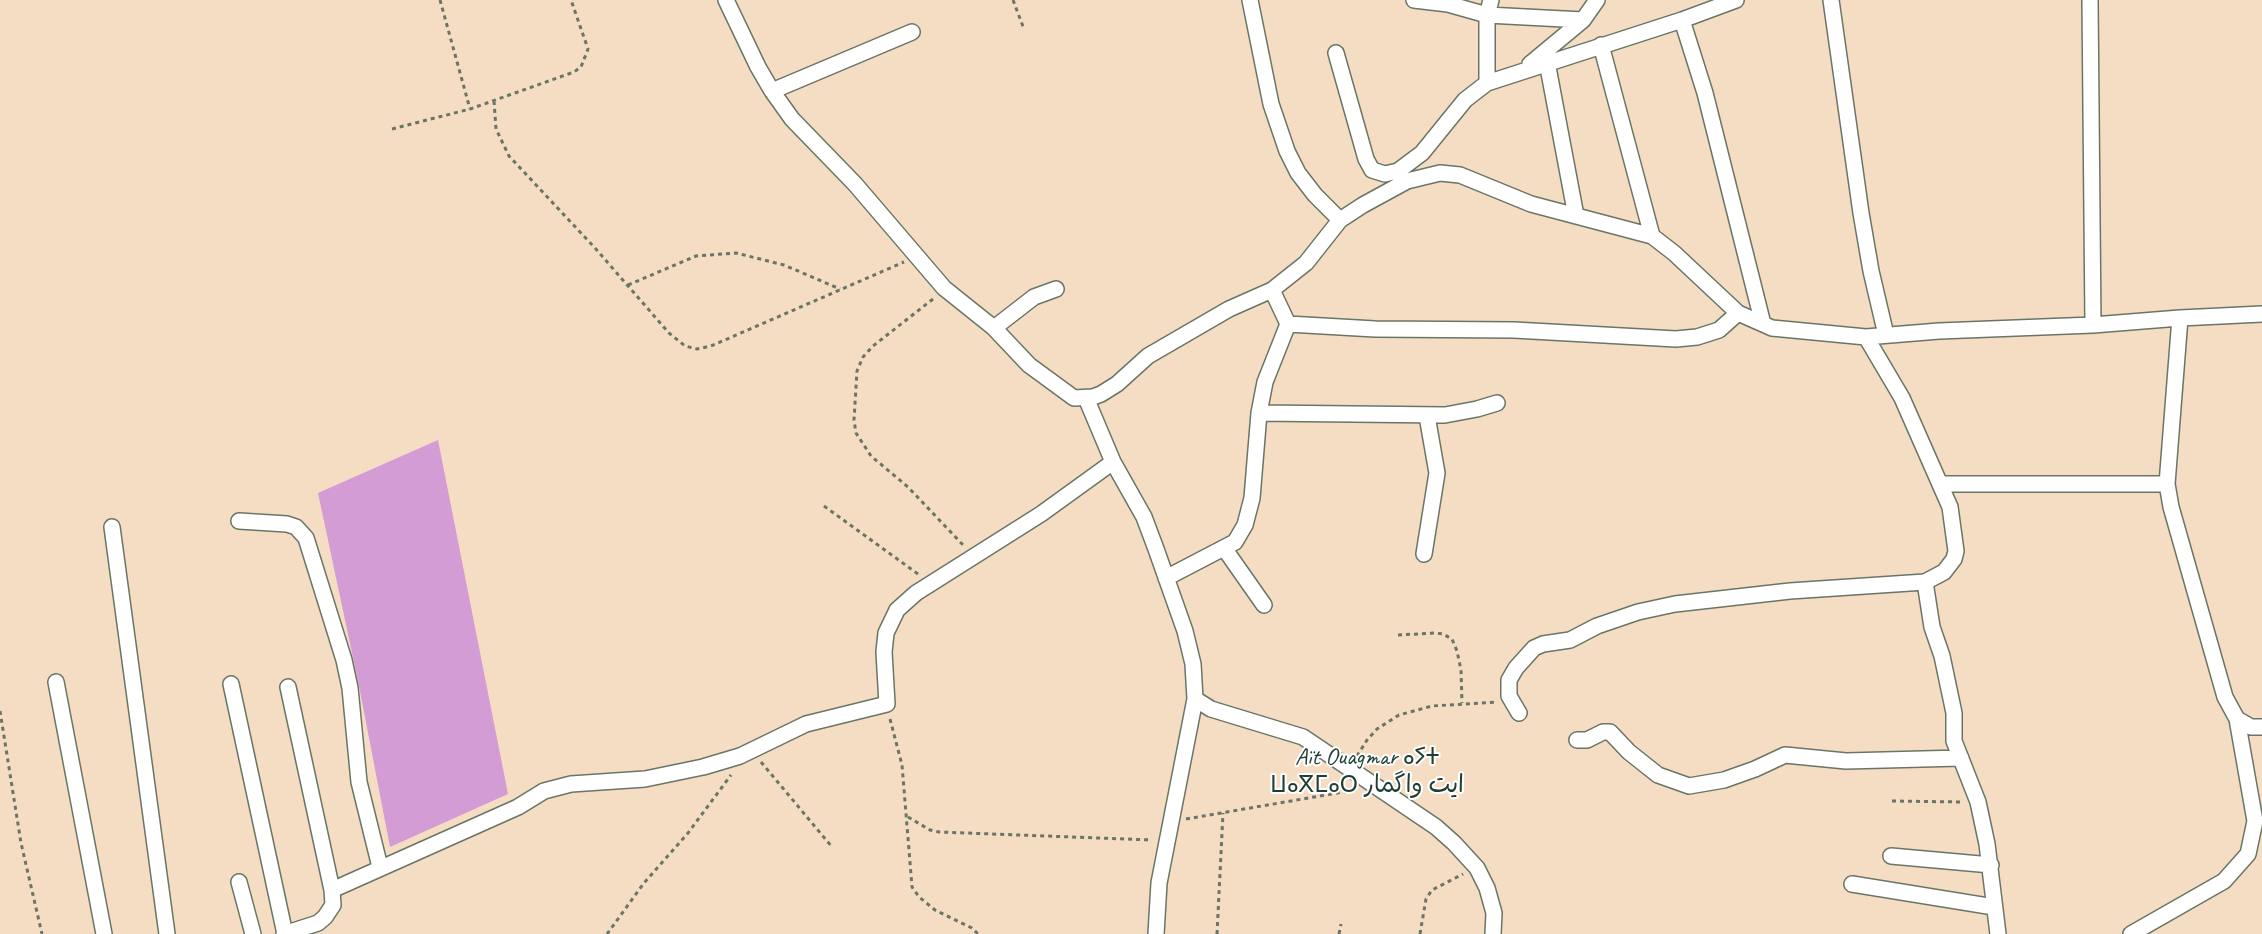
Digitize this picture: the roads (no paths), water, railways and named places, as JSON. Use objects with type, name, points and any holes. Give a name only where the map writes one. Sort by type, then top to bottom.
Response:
[{"type":"street","points":[[726,0],[772,91],[792,119],[855,184],[944,288],[994,328],[1029,366],[1074,398],[1086,398],[1108,390],[1148,356],[1229,309],[1272,290],[1306,263],[1340,220],[1407,181],[1440,173],[1460,175],[1531,204],[1652,236],[1674,253],[1738,313],[1763,324],[1809,333],[1866,337],[2093,326],[2180,318],[2262,314]]},
{"type":"street","points":[[1250,0],[1271,104],[1287,151],[1298,173],[1315,195],[1340,220]]},
{"type":"street","points":[[1414,0],[1489,7],[1583,20]]},
{"type":"street","points":[[1519,73],[1583,20],[1597,0]]},
{"type":"street","points":[[1336,53],[1366,159],[1372,170],[1381,174],[1398,171],[1422,153],[1465,100],[1487,83],[1547,62],[1682,20],[1736,0]]},
{"type":"street","points":[[1831,0],[1861,214],[1886,335]]},
{"type":"street","points":[[2090,0],[2093,326]]},
{"type":"street","points":[[1487,83],[1489,7]]},
{"type":"street","points":[[1682,20],[1705,93],[1763,324]]},
{"type":"street","points":[[772,91],[912,32]]},
{"type":"street","points":[[1601,45],[1652,236]]},
{"type":"street","points":[[1547,62],[1576,216]]},
{"type":"street","points":[[994,328],[1034,297],[1056,289]]},
{"type":"street","points":[[1166,578],[1235,542],[1245,525],[1249,513],[1259,413],[1265,382],[1288,324],[1272,290]]},
{"type":"street","points":[[1288,324],[1375,329],[1514,330],[1676,339],[1697,337],[1719,330],[1738,313]]},
{"type":"street","points":[[2131,934],[2224,881],[2248,854],[2255,821],[2237,719],[2228,704],[2216,672],[2167,484],[2180,318]]},
{"type":"street","points":[[1515,707],[1508,689],[1510,680],[1516,668],[1534,648],[1543,644],[1570,640],[1597,626],[1638,612],[1675,604],[1790,591],[1924,582],[1944,572],[1954,559],[1956,551],[1950,507],[1902,398],[1866,337]]},
{"type":"street","points":[[1086,398],[1113,462],[1144,517],[1187,639],[1193,664],[1195,698],[1159,883],[1156,934]]},
{"type":"street","points":[[1259,413],[1427,416],[1458,414],[1497,403]]},
{"type":"street","points":[[1424,554],[1437,473],[1427,416]]},
{"type":"street","points":[[332,890],[380,866],[509,811],[544,791],[571,784],[644,780],[671,775],[746,753],[806,724],[887,704],[884,672],[886,633],[897,610],[916,593],[1041,514],[1113,462]]},
{"type":"street","points":[[1941,484],[2167,484]]},
{"type":"street","points":[[239,521],[287,524],[296,527],[306,538],[344,660],[350,688],[359,782],[380,866]]},
{"type":"street","points":[[112,527],[167,934]]},
{"type":"street","points":[[1224,548],[1264,606]]},
{"type":"street","points":[[1924,582],[1932,628],[1942,656],[1954,713],[1954,741],[1978,802],[1991,865],[1998,934]]},
{"type":"street","points":[[56,682],[104,934]]},
{"type":"street","points":[[230,684],[284,934],[318,923],[325,917],[333,905],[332,890],[288,687]]},
{"type":"street","points":[[1195,698],[1212,708],[1303,737],[1436,827],[1477,868],[1487,888],[1494,913],[1493,934]]},
{"type":"street","points":[[2237,719],[2251,727],[2262,727]]},
{"type":"street","points":[[1577,740],[1587,740],[1603,732],[1612,733],[1629,752],[1658,775],[1689,786],[1724,780],[1786,755],[1846,761],[1961,758]]},
{"type":"street","points":[[1891,856],[1991,865]]},
{"type":"street","points":[[239,882],[253,934]]},
{"type":"street","points":[[1852,884],[1994,906]]},
{"type":"district","name":"Aït Ouagmar ⴰⵢⵜ ⵡⴰⴳⵎⴰⵔ ايت واگمار","points":[[1367,772]]}]
